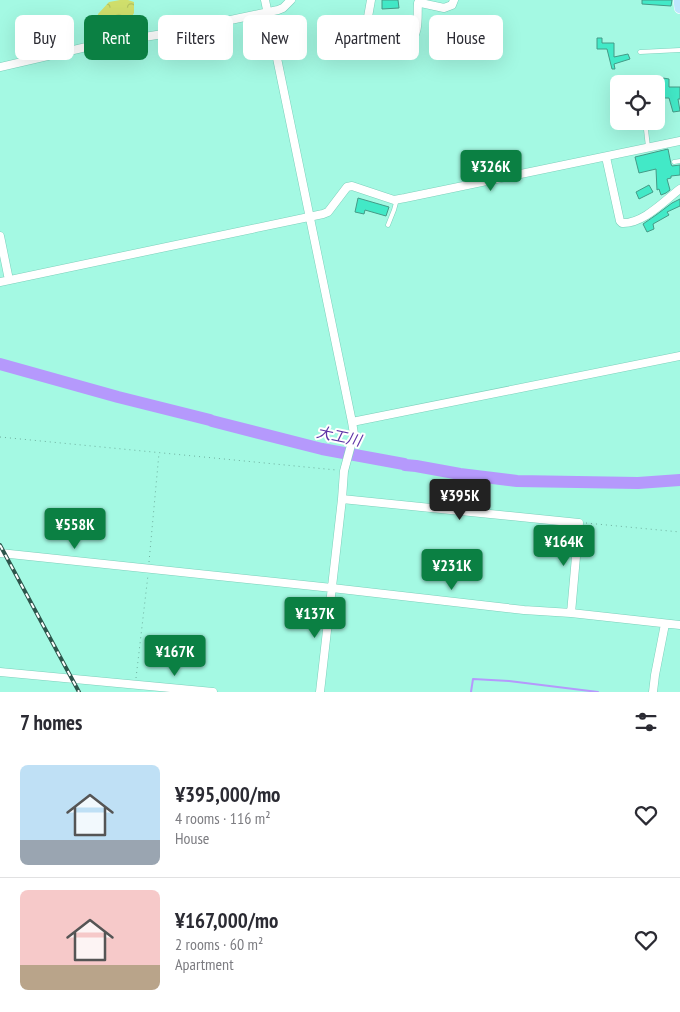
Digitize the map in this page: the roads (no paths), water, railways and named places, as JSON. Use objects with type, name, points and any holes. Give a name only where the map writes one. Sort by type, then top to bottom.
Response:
[{"type":"main road","points":[[679,0],[680,8]]},
{"type":"street","points":[[265,0],[354,434],[344,470],[320,692]]},
{"type":"street","points":[[0,67],[95,45],[169,33],[278,10],[292,0]]},
{"type":"street","points":[[371,0],[368,17],[371,46],[373,47],[410,42],[414,38],[418,25],[416,2],[444,8],[452,5],[454,0]]},
{"type":"street","points":[[0,282],[323,214],[328,212],[347,187],[352,186],[397,200],[680,141]]},
{"type":"street","points":[[606,157],[622,223],[627,224],[639,220],[680,189]]},
{"type":"street","points":[[0,236],[9,280]]},
{"type":"street","points":[[352,422],[680,356]]},
{"type":"street","points":[[342,499],[579,522],[571,613]]},
{"type":"street","points":[[0,553],[680,626]]},
{"type":"street","points":[[653,692],[665,624]]},
{"type":"street","points":[[0,672],[212,692]]},
{"type":"lane","points":[[640,52],[680,50]]},
{"type":"lane","points":[[646,130],[648,147]]},
{"type":"lane","points":[[674,162],[680,161]]},
{"type":"lane","points":[[388,225],[397,200]]},
{"type":"waterway","name":"大工川","points":[[0,364],[118,397],[322,449],[405,465],[517,481],[638,483],[680,480]]},
{"type":"waterway","points":[[471,692],[473,679],[509,681],[598,692]]},
{"type":"railway","points":[[0,545],[79,692]]}]
